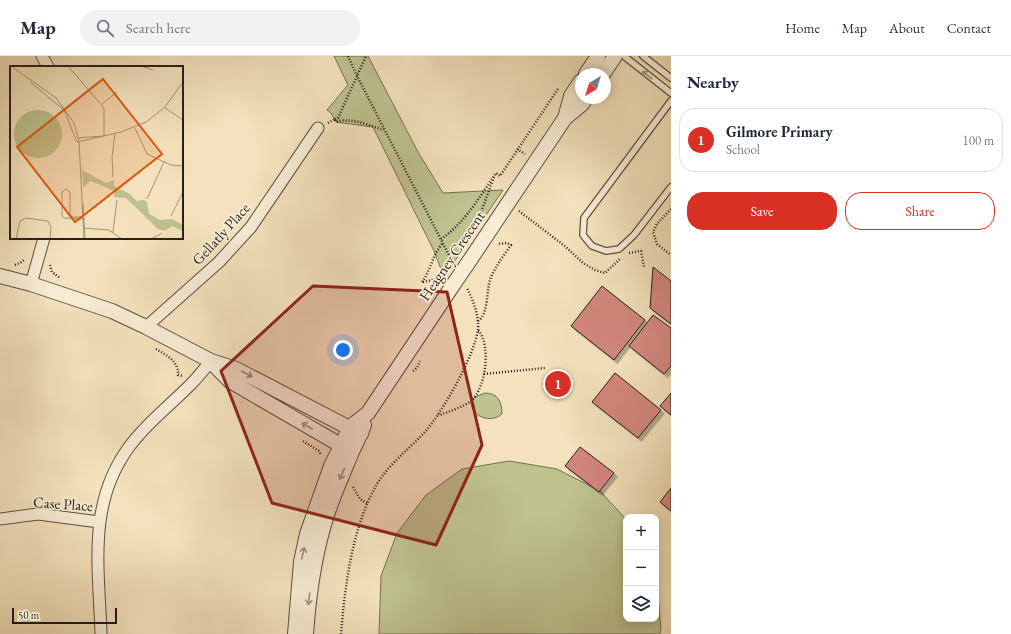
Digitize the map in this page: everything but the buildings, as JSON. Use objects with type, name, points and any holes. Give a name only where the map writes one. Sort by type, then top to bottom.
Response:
[{"type":"street","points":[[42,56],[47,66]]},
{"type":"street","points":[[590,68],[598,56]]},
{"type":"street","points":[[607,68],[615,56]]},
{"type":"street","name":"Heagney Crescent","points":[[565,118],[571,96],[575,90]]},
{"type":"street","name":"Heagney Crescent","points":[[306,634],[309,594],[321,535],[347,449],[356,431],[565,118],[582,104]]},
{"type":"street","name":"Gellatly Place","points":[[146,327],[219,262],[252,227],[318,128]]},
{"type":"street","points":[[31,284],[44,239]]},
{"type":"street","points":[[0,276],[31,284],[112,311],[211,361],[236,369],[356,431]]},
{"type":"street","points":[[101,634],[98,534],[104,496],[114,470],[129,446],[147,426],[193,382],[211,361]]},
{"type":"street","points":[[211,361],[230,381],[347,449]]},
{"type":"street","name":"Heagney Crescent","points":[[295,634],[301,562],[307,534],[331,466],[347,449]]},
{"type":"street","name":"Case Place","points":[[0,519],[38,514],[99,522]]},
{"type":"lane","points":[[624,56],[671,93]]},
{"type":"lane","points":[[643,56],[671,78]]},
{"type":"lane","points":[[671,101],[584,218],[583,235],[592,246],[606,252],[620,249],[634,235],[671,187]]},
{"type":"path","points":[[318,128],[338,118],[366,56]]},
{"type":"path","points":[[496,173],[500,176],[559,88]]},
{"type":"path","points":[[335,119],[336,122],[351,120],[384,129]]},
{"type":"path","points":[[475,228],[496,173]]},
{"type":"path","points":[[441,239],[467,215],[496,173]]},
{"type":"path","points":[[671,209],[657,224],[653,232],[657,244],[671,255]]},
{"type":"path","points":[[439,284],[444,277],[422,282],[428,274],[439,248],[443,243]]},
{"type":"path","points":[[478,321],[483,315],[486,305],[491,277],[511,245],[507,243],[496,243]]},
{"type":"path","points":[[13,265],[20,263],[26,258]]},
{"type":"path","points":[[49,264],[52,272],[63,279]]},
{"type":"path","points":[[438,414],[440,416],[471,401],[478,393],[484,374],[486,359],[482,334],[478,331]]},
{"type":"path","points":[[154,348],[171,358],[178,370],[178,375],[193,382]]},
{"type":"path","points":[[408,374],[419,366],[421,355]]},
{"type":"path","points":[[484,374],[545,368]]},
{"type":"path","points":[[298,438],[319,451],[322,457]]},
{"type":"path","points":[[352,482],[353,488],[360,499],[368,504]]},
{"type":"highlighted area","points":[[313,286],[447,292],[482,445],[436,545],[272,503],[221,371]]},
{"type":"green space","points":[[334,56],[368,56],[418,152],[443,193],[503,190],[444,277],[434,251],[373,127],[336,122],[331,113],[327,110],[348,85]]},
{"type":"green space","points":[[485,393],[496,396],[500,402],[502,414],[498,417],[482,417],[474,411],[471,401],[475,397]]},
{"type":"green space","points":[[509,461],[557,469],[600,491],[623,516],[623,622],[659,622],[659,607],[660,634],[379,634],[381,576],[397,533],[426,495],[462,469]]},
{"type":"place","name":"Gilmore Primary","points":[[558,384]]}]
